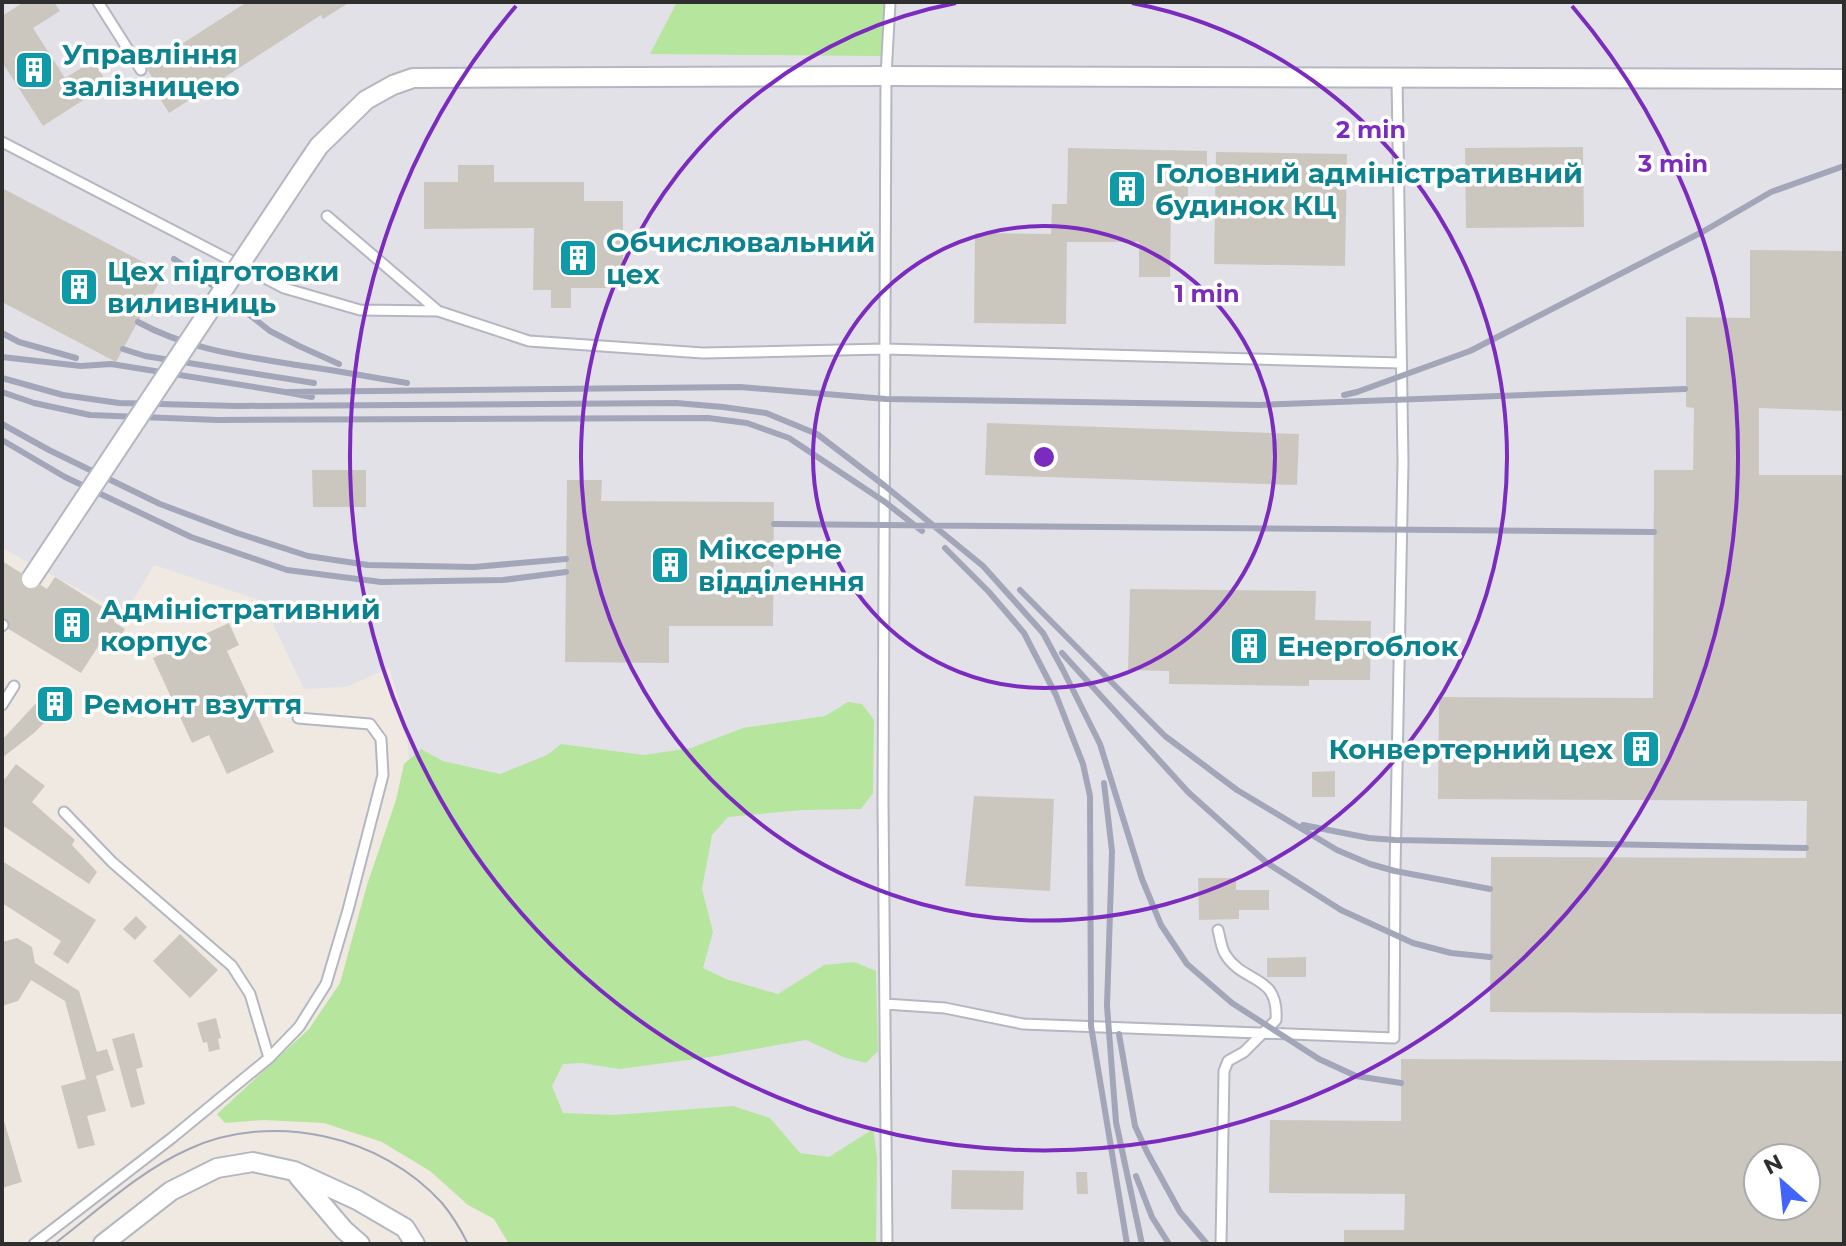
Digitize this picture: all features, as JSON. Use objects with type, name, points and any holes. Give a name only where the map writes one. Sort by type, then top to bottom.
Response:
[{"type":"street","points":[[31,579],[319,146],[366,100],[413,78],[1844,79]]},
{"type":"street","points":[[103,1244],[171,1191],[217,1168],[253,1162],[294,1171],[357,1200],[405,1228],[415,1244]]},
{"type":"street","points":[[294,1171],[344,1230],[360,1244]]},
{"type":"lane","points":[[98,2],[141,70]]},
{"type":"lane","points":[[887,1244],[883,801],[886,76],[890,2]]},
{"type":"lane","points":[[885,1004],[945,1008],[1023,1024],[1394,1038],[1403,462],[1397,78]]},
{"type":"lane","points":[[2,142],[284,288],[360,310],[438,311],[529,341],[703,353],[885,349],[1401,363]]},
{"type":"lane","points":[[327,216],[438,311]]},
{"type":"lane","points":[[2,705],[14,686]]},
{"type":"lane","points":[[34,1244],[269,1058],[299,1027],[326,984],[383,775],[381,739],[370,724],[298,718]]},
{"type":"lane","points":[[64,812],[112,862],[232,966],[250,994],[269,1058]]},
{"type":"lane","points":[[1218,930],[1225,954],[1239,969],[1268,988],[1277,1003],[1276,1020],[1244,1052],[1228,1061],[1224,1071],[1221,1244]]},
{"type":"shaded area","points":[[2,2],[1844,2],[1844,1244],[571,1244],[410,774],[406,722],[389,668],[346,687],[304,689],[262,601],[154,565],[125,614],[2,548]]},
{"type":"green space","points":[[677,2],[884,2],[882,56],[650,54]]},
{"type":"green space","points":[[848,702],[862,704],[874,720],[873,793],[861,809],[803,810],[728,817],[712,835],[702,889],[713,932],[703,968],[726,979],[778,994],[824,965],[854,962],[876,971],[878,1051],[866,1063],[843,1057],[806,1040],[619,1069],[582,1063],[563,1064],[552,1086],[563,1113],[614,1115],[733,1106],[770,1118],[800,1153],[829,1157],[873,1129],[877,1157],[876,1244],[509,1244],[494,1219],[468,1205],[430,1171],[382,1142],[324,1123],[263,1120],[225,1123],[217,1114],[309,1029],[340,983],[367,885],[396,800],[404,764],[421,749],[443,761],[500,774],[547,755],[561,744],[644,755],[691,748],[743,728],[825,716]]},
{"type":"building","name":"Управління залізницею","points":[[24,2],[54,2],[60,11],[33,28],[65,78],[93,61],[108,84],[43,126],[2,62],[2,16]]},
{"type":"building","points":[[247,2],[350,2],[323,19],[321,15],[169,113],[152,86],[156,84],[146,67]]},
{"type":"building","points":[[1583,147],[1584,227],[1466,228],[1465,148]]},
{"type":"building","points":[[1068,148],[1207,151],[1207,173],[1188,173],[1188,205],[1171,205],[1170,277],[1139,277],[1139,242],[1067,242],[1066,324],[974,323],[975,233],[1051,234],[1052,204],[1067,204]]},
{"type":"building","points":[[1216,152],[1347,154],[1345,266],[1214,264]]},
{"type":"building","name":"Обчислювальний цех","points":[[458,165],[494,165],[494,182],[584,182],[584,201],[623,201],[623,288],[571,288],[571,308],[551,308],[551,290],[533,290],[534,228],[424,229],[424,182],[458,182]]},
{"type":"building","name":"Цех підготовки виливниць","points":[[2,188],[164,273],[116,362],[2,302]]},
{"type":"building","name":"Конвертерний цех","points":[[1750,250],[1844,251],[1844,411],[1759,408],[1759,475],[1844,475],[1844,1014],[1490,1012],[1491,857],[1806,858],[1807,801],[1438,799],[1439,697],[1653,698],[1654,470],[1693,470],[1694,408],[1686,407],[1686,317],[1750,318]]},
{"type":"building","points":[[987,423],[1299,434],[1297,485],[985,475]]},
{"type":"building","points":[[312,470],[366,470],[366,507],[313,507]]},
{"type":"building","name":"Міксерне відділення","points":[[567,480],[602,480],[601,501],[774,502],[773,626],[669,626],[669,663],[565,662]]},
{"type":"building","name":"Адміністративний корпус","points":[[2,561],[47,589],[55,577],[117,616],[114,622],[125,629],[110,652],[99,645],[81,673],[2,625]]},
{"type":"building","name":"Енергоблок","points":[[1130,589],[1316,591],[1315,620],[1371,621],[1370,680],[1309,680],[1309,686],[1169,684],[1169,671],[1128,670]]},
{"type":"building","points":[[229,623],[239,645],[227,651],[274,752],[227,774],[209,735],[192,743],[153,658]]},
{"type":"building","points":[[60,697],[64,702],[50,712],[52,715],[2,758],[2,740],[38,701],[45,707]]},
{"type":"building","points":[[16,764],[45,786],[32,802],[75,840],[72,845],[97,872],[89,884],[2,825],[2,777],[5,779]]},
{"type":"building","points":[[1335,771],[1335,797],[1312,797],[1312,772]]},
{"type":"building","points":[[974,796],[1054,799],[1050,891],[965,886]]},
{"type":"building","points":[[2,861],[96,920],[68,964],[53,954],[61,941],[2,903]]},
{"type":"building","points":[[1198,878],[1236,878],[1236,890],[1269,890],[1269,910],[1239,910],[1239,919],[1199,920]]},
{"type":"building","points":[[136,916],[147,927],[135,940],[123,929]]},
{"type":"building","points":[[180,934],[218,970],[190,998],[153,961]]},
{"type":"building","points":[[17,938],[32,947],[35,963],[79,991],[97,1052],[107,1049],[114,1070],[96,1076],[106,1111],[87,1116],[95,1145],[78,1149],[61,1086],[86,1079],[65,1001],[31,980],[18,1001],[2,1006],[2,942]]},
{"type":"building","points":[[1306,957],[1306,977],[1267,977],[1267,958]]},
{"type":"building","points":[[216,1018],[220,1049],[209,1052],[197,1023]]},
{"type":"building","points":[[134,1033],[143,1067],[136,1069],[145,1104],[131,1108],[112,1039]]},
{"type":"building","points":[[1401,1059],[1844,1061],[1844,1244],[1344,1244],[1344,1230],[1404,1230],[1405,1194],[1269,1193],[1270,1120],[1401,1121]]},
{"type":"building","points":[[2,1114],[22,1182],[2,1188]]},
{"type":"building","points":[[952,1170],[1024,1171],[1023,1210],[951,1209]]},
{"type":"building","points":[[1076,1172],[1087,1172],[1088,1194],[1077,1194]]},
{"type":"tram line","points":[[54,1244],[136,1180],[189,1149],[221,1138],[255,1132],[289,1131],[324,1136],[357,1146],[388,1161],[417,1180],[442,1203],[468,1244]]},
{"type":"railway","points":[[1344,395],[1470,351],[1704,231],[1771,192],[1844,166]]},
{"type":"railway","points":[[174,259],[270,331],[339,364]]},
{"type":"railway","points":[[138,322],[176,339],[215,350],[407,383]]},
{"type":"railway","points":[[2,333],[19,342],[76,358]]},
{"type":"railway","points":[[123,349],[145,356],[314,383]]},
{"type":"railway","points":[[2,357],[81,366],[111,364],[285,392]]},
{"type":"railway","points":[[2,378],[63,395],[119,403],[237,406],[676,403],[766,413],[817,434],[983,566],[1043,633],[1100,744],[1142,879],[1161,925],[1187,964],[1232,1003],[1319,1059],[1356,1076],[1401,1083]]},
{"type":"railway","points":[[312,397],[285,392],[740,387],[886,399],[1259,405],[1685,389]]},
{"type":"railway","points":[[2,392],[34,403],[90,415],[218,420],[708,418],[747,423],[789,438],[885,502],[922,531]]},
{"type":"railway","points":[[2,424],[160,504],[308,556],[368,565],[474,567],[566,559]]},
{"type":"railway","points":[[2,440],[65,477],[191,537],[287,570],[381,582],[503,580],[566,572]]},
{"type":"railway","points":[[774,524],[1654,532]]},
{"type":"railway","points":[[945,548],[1024,633],[1056,695],[1083,764],[1090,796],[1091,1026],[1127,1244]]},
{"type":"railway","points":[[1020,590],[1165,736],[1237,790],[1337,850],[1370,864],[1490,889]]},
{"type":"railway","points":[[1062,653],[1188,792],[1267,863],[1341,910],[1413,943],[1451,953],[1490,957]]},
{"type":"railway","points":[[1104,783],[1112,851],[1107,1006],[1116,1122],[1142,1244]]},
{"type":"railway","points":[[1303,825],[1395,840],[1806,848]]},
{"type":"railway","points":[[1119,1034],[1135,1126],[1180,1212],[1207,1244]]},
{"type":"railway","points":[[1136,1176],[1152,1217],[1169,1244]]},
{"type":"place","name":"Управління залізницею","points":[[34,70]]},
{"type":"place","name":"Головний адміністративний будинок КЦ","points":[[1127,189]]},
{"type":"place","name":"Обчислювальний цех","points":[[578,258]]},
{"type":"place","name":"Цех підготовки виливниць","points":[[79,287]]},
{"type":"place","name":"Міксерне відділення","points":[[670,565]]},
{"type":"place","name":"Адміністративний корпус","points":[[72,625]]},
{"type":"place","name":"Енергоблок","points":[[1249,646]]},
{"type":"place","name":"Ремонт взуття","points":[[55,704]]},
{"type":"place","name":"Конвертерний цех","points":[[1641,749]]}]
